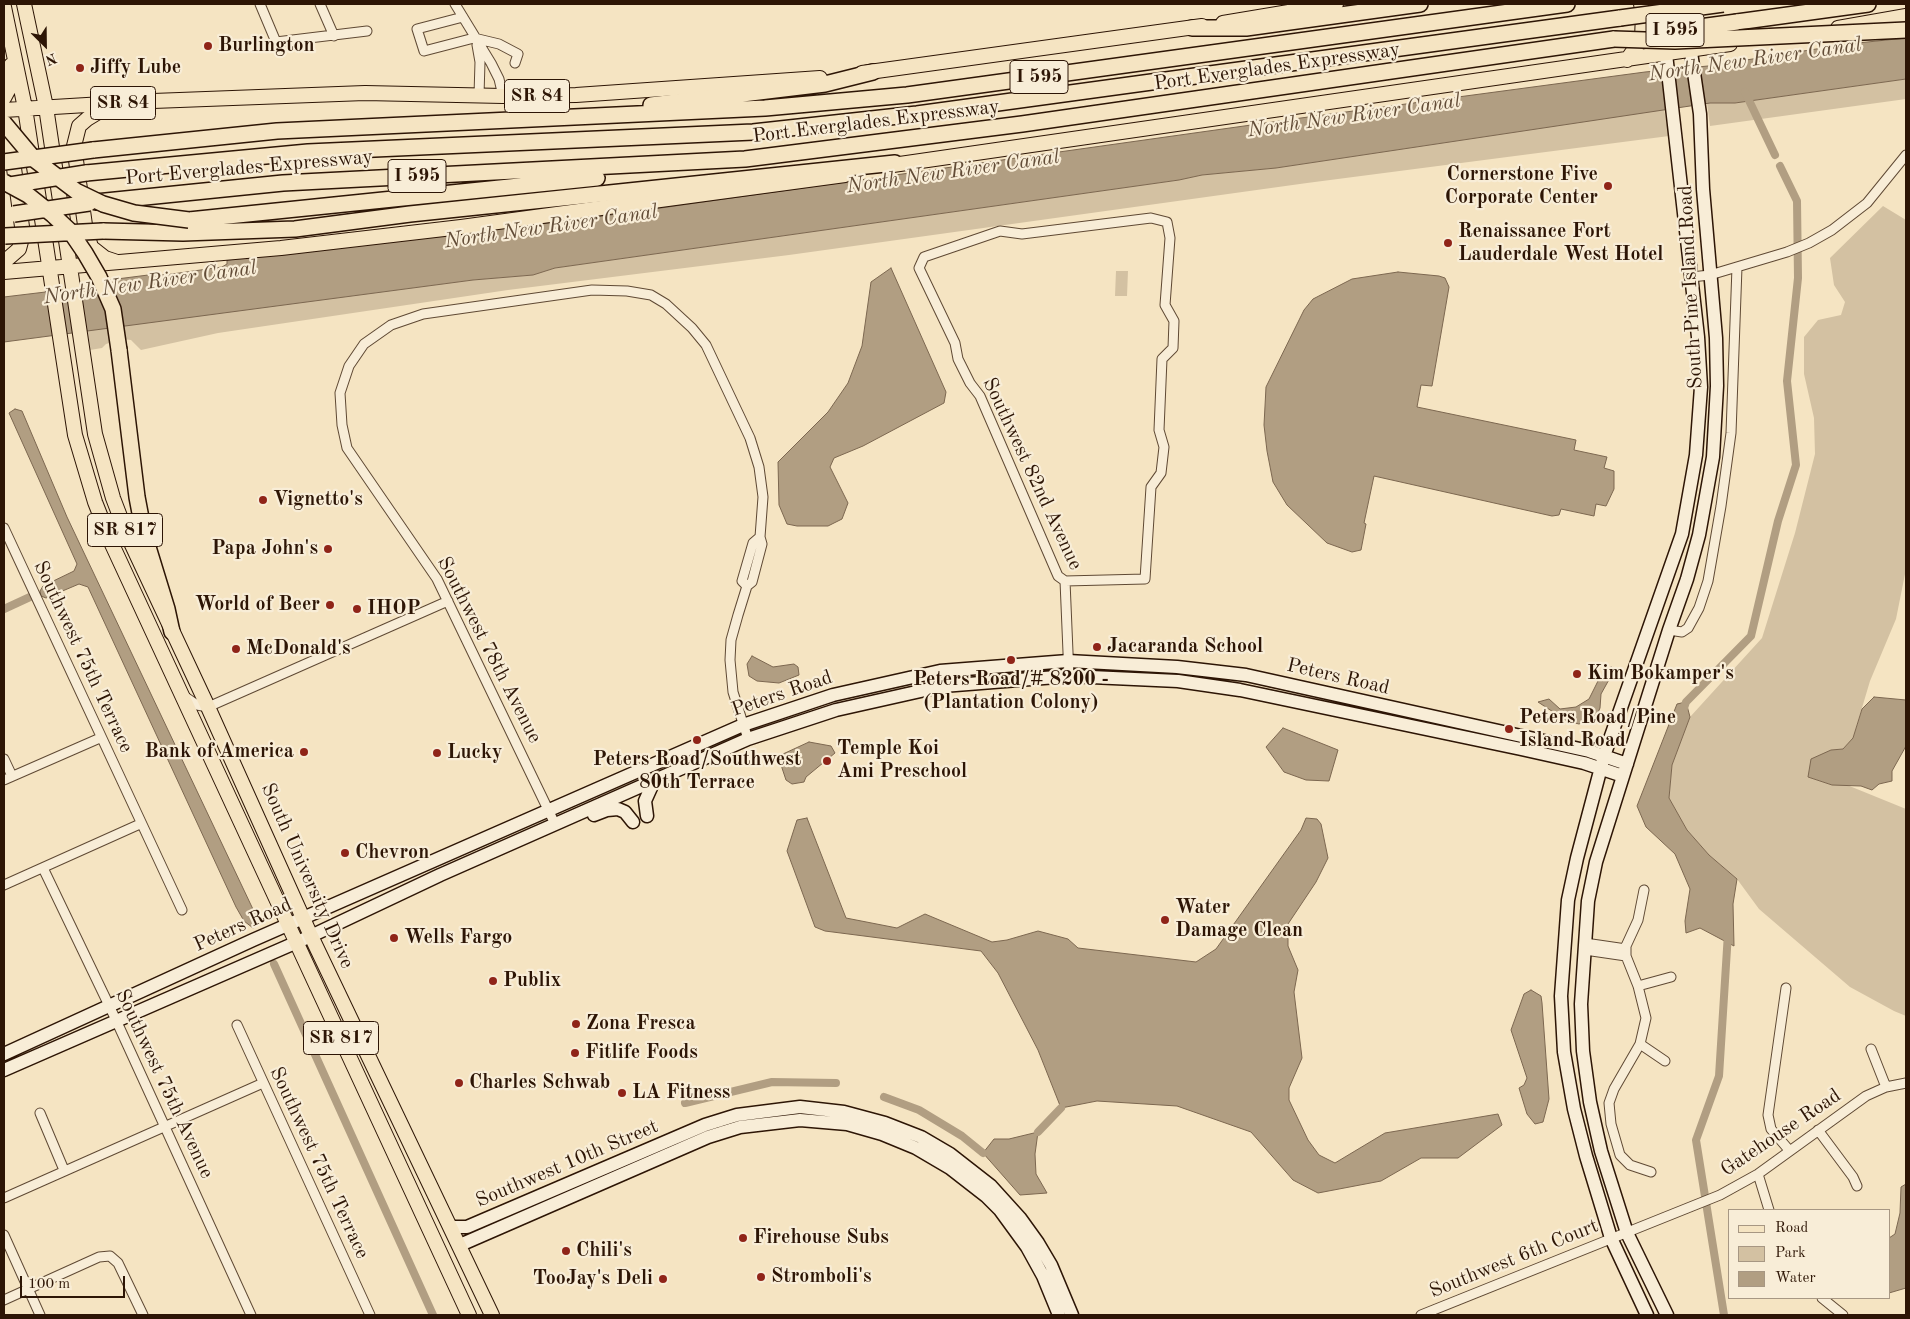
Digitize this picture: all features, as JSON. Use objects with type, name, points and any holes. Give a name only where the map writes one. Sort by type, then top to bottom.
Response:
[{"type":"highway","points":[[1192,28],[1246,28],[1420,4]]},
{"type":"highway","name":"Port Everglades Expressway","points":[[4,162],[93,150],[277,131],[755,109],[907,95],[1568,4]]},
{"type":"highway","points":[[6,184],[86,173],[308,152],[753,132],[917,114],[1722,4]]},
{"type":"highway","name":"Port Everglades Expressway","points":[[9,214],[89,203],[301,182],[745,159],[1022,124],[1868,4]]},
{"type":"highway","points":[[1614,40],[1675,41],[1906,30]]},
{"type":"highway","points":[[508,120],[728,97],[825,84],[874,72]]},
{"type":"highway","points":[[4,123],[35,160],[76,191],[103,204],[164,219],[189,220],[524,184],[634,175],[745,159]]},
{"type":"highway","points":[[4,236],[103,231],[217,233],[295,229],[410,214],[895,163]]},
{"type":"highway","points":[[6,184],[28,195],[70,231],[100,277],[112,309],[119,350],[137,497],[144,534],[168,609],[172,632]]},
{"type":"main road","name":"South University Drive","points":[[24,4],[46,108],[95,434],[112,498],[311,936],[452,1227],[492,1315]]},
{"type":"main road","name":"SR 84","points":[[4,110],[366,93],[503,96],[656,91],[874,72],[1192,28],[1336,4]]},
{"type":"main road","points":[[1627,60],[1642,38],[1643,14],[1641,4]]},
{"type":"main road","name":"South Pine Island Road","points":[[1647,1315],[1619,1236],[1586,1156],[1574,1108],[1564,1052],[1562,968],[1568,900],[1593,793],[1672,568],[1682,534],[1696,455],[1700,387],[1675,118],[1667,60],[1664,4]]},
{"type":"main road","name":"South Pine Island Road","points":[[1667,1315],[1619,1236],[1590,1102],[1583,1051],[1582,1004],[1588,901],[1596,862],[1669,630],[1687,579],[1699,535],[1713,457],[1717,386],[1716,338],[1700,114],[1684,4]]},
{"type":"main road","points":[[1701,4],[1711,22],[1741,43]]},
{"type":"main road","name":"South University Drive","points":[[4,7],[25,108],[75,435],[95,502],[110,540],[288,926],[470,1315]]},
{"type":"main road","points":[[4,272],[281,248],[471,226],[845,175],[895,163],[1456,82],[1627,60],[1667,60],[1692,56],[1741,43],[1784,38],[1906,16]]},
{"type":"main road","points":[[4,98],[11,85],[12,39]]},
{"type":"main road","points":[[112,104],[79,126],[74,146],[91,247],[105,258],[122,263]]},
{"type":"main road","points":[[4,128],[10,139],[23,234],[19,249],[4,262]]},
{"type":"main road","name":"Peters Road","points":[[4,1054],[253,940],[743,725],[833,695],[940,671],[1068,661],[1177,667],[1246,675],[1603,762],[1625,770]]},
{"type":"main road","name":"Peters Road","points":[[4,1070],[311,936],[440,875],[748,739],[782,726],[836,710],[905,694],[988,681],[1069,676],[1178,681],[1240,690],[1603,762]]},
{"type":"main road","points":[[647,816],[645,801],[654,781]]},
{"type":"main road","points":[[559,822],[576,822],[607,810],[618,809],[625,812],[633,822]]},
{"type":"main road","points":[[1562,968],[1572,974],[1578,983],[1582,1004]]},
{"type":"main road","name":"Southwest 10th Street","points":[[452,1227],[464,1228],[480,1222],[696,1128],[729,1118],[800,1107],[845,1118]]},
{"type":"main road","points":[[845,1118],[916,1148],[950,1168],[1000,1210],[1027,1246],[1043,1276],[1059,1315]]},
{"type":"main road","points":[[845,1118],[885,1123],[921,1138],[969,1168],[991,1186],[1020,1218],[1051,1265],[1070,1310]]},
{"type":"main road","name":"Southwest 10th Street","points":[[460,1245],[708,1137],[740,1127],[800,1120],[845,1118]]},
{"type":"main road","points":[[431,1233],[449,1243],[460,1245]]},
{"type":"main road","points":[[1043,1276],[1062,1292]]},
{"type":"main road","points":[[1049,1290],[1070,1310]]},
{"type":"street","points":[[260,4],[276,42],[367,32]]},
{"type":"street","points":[[320,4],[334,36]]},
{"type":"street","points":[[456,4],[499,79],[503,96]]},
{"type":"street","points":[[463,16],[417,29],[424,51],[474,38],[499,44],[518,54],[515,63]]},
{"type":"street","points":[[474,38],[480,62],[479,96]]},
{"type":"street","points":[[1691,277],[1710,275],[1809,244],[1832,230],[1867,203],[1906,155]]},
{"type":"street","name":"Southwest 82nd Avenue","points":[[1151,218],[1167,222],[1170,238],[1165,305],[1174,321],[1173,348],[1162,359],[1159,430],[1164,447],[1161,473],[1152,487],[1145,579],[1065,581],[1058,576],[980,396],[970,383],[958,359],[955,343],[919,268],[924,257],[1000,231],[1022,234],[1151,218]]},
{"type":"street","points":[[1669,630],[1682,632],[1688,628],[1699,608],[1708,581],[1731,433],[1737,267]]},
{"type":"street","name":"Southwest 78th Avenue","points":[[559,822],[548,811],[437,579],[348,448],[342,425],[340,393],[350,366],[364,344],[391,325],[423,314],[592,290],[627,291],[651,295],[692,328],[706,345],[750,438],[759,466],[763,497],[760,537],[753,543],[742,581],[747,586],[732,640],[730,660],[733,692],[743,725]]},
{"type":"street","points":[[1687,503],[1704,504],[1718,508],[1721,506]]},
{"type":"street","name":"Southwest 75th Terrace","points":[[4,528],[140,824],[182,910]]},
{"type":"street","name":"Southwest 82nd Avenue","points":[[1065,581],[1069,676]]},
{"type":"street","points":[[182,694],[197,705],[208,707],[448,602]]},
{"type":"street","points":[[743,725],[748,739]]},
{"type":"street","points":[[4,759],[8,778],[100,738]]},
{"type":"street","points":[[4,885],[140,824]]},
{"type":"street","name":"Southwest 75th Avenue","points":[[42,868],[110,1006],[251,1315]]},
{"type":"street","points":[[1644,890],[1638,920],[1626,952],[1638,986],[1646,1018],[1640,1044],[1614,1089],[1609,1103],[1611,1124],[1620,1155],[1630,1165],[1651,1172]]},
{"type":"street","points":[[1585,946],[1626,952]]},
{"type":"street","points":[[1638,986],[1670,977]]},
{"type":"street","points":[[1786,988],[1768,1115],[1771,1129],[1789,1150]]},
{"type":"street","name":"Southwest 75th Terrace","points":[[237,1024],[370,1315]]},
{"type":"street","points":[[1640,1044],[1665,1061]]},
{"type":"street","points":[[1870,1049],[1886,1087]]},
{"type":"street","name":"Gatehouse Road","points":[[1619,1236],[1720,1195],[1758,1174],[1866,1096],[1886,1087],[1906,1083]]},
{"type":"street","points":[[4,1198],[263,1084]]},
{"type":"street","points":[[40,1113],[64,1170]]},
{"type":"street","points":[[1818,1130],[1853,1177],[1857,1186]]},
{"type":"street","points":[[1758,1174],[1769,1209]]},
{"type":"street","points":[[4,1235],[40,1315]]},
{"type":"street","name":"Southwest 6th Court","points":[[1421,1315],[1619,1236]]},
{"type":"street","points":[[4,1300],[99,1257],[110,1256],[118,1263],[143,1315]]},
{"type":"street","points":[[1823,1299],[1843,1315]]},
{"type":"green space","points":[[1906,79],[1906,99],[1710,126],[1707,103],[1735,103]]},
{"type":"green space","points":[[1664,109],[1669,136],[1307,183],[789,255],[508,290],[218,333],[141,350],[131,340],[123,339],[106,344],[102,348],[90,350],[86,330],[473,280],[533,275],[555,268],[1179,180],[1201,175],[1276,168]]},
{"type":"green space","points":[[1883,206],[1906,220],[1906,569],[1896,619],[1870,681],[1853,738],[1843,749],[1831,750],[1808,777],[1832,785],[1847,785],[1906,809],[1906,1016],[1850,987],[1759,909],[1737,879],[1709,855],[1687,830],[1669,798],[1672,765],[1690,717],[1762,638],[1795,533],[1815,454],[1814,418],[1804,374],[1804,337],[1818,320],[1841,315],[1845,302],[1834,285],[1830,258]]},
{"type":"green space","points":[[1116,271],[1128,271],[1127,296],[1115,296]]},
{"type":"water","name":"North New River Canal","points":[[1906,38],[1906,79],[1735,103],[1710,103],[1276,168],[1202,175],[1179,180],[555,268],[533,275],[473,280],[4,342],[4,297],[87,287],[109,280],[222,267],[227,264],[227,260],[575,220],[1301,118],[1645,72],[1708,66],[1848,44]]},
{"type":"water","points":[[891,268],[946,392],[944,403],[863,446],[834,458],[830,467],[848,503],[842,519],[828,526],[797,526],[787,524],[779,505],[778,462],[828,412],[848,383],[862,346],[871,282]]},
{"type":"water","points":[[1398,272],[1439,276],[1445,278],[1449,287],[1432,386],[1421,385],[1417,407],[1576,440],[1574,450],[1607,457],[1604,468],[1614,471],[1614,489],[1606,506],[1596,504],[1594,516],[1561,509],[1559,515],[1552,516],[1374,476],[1364,523],[1366,524],[1361,550],[1352,552],[1327,543],[1287,505],[1273,482],[1267,451],[1264,425],[1266,387],[1304,310],[1313,299],[1352,279]]},
{"type":"water","points":[[15,409],[22,411],[67,517],[260,924],[253,928],[244,921],[236,907],[88,587],[79,584],[46,598],[41,596],[40,591],[43,586],[74,571],[77,564],[9,413]]},
{"type":"water","points":[[752,656],[773,667],[794,664],[798,667],[799,675],[779,683],[757,681],[749,676],[747,664]]},
{"type":"water","points":[[1611,667],[1611,676],[1601,694],[1600,708],[1596,717],[1579,724],[1567,721],[1538,702],[1549,699],[1560,709],[1576,707],[1589,699],[1598,681]]},
{"type":"water","points":[[1874,697],[1906,700],[1906,746],[1892,771],[1892,781],[1879,784],[1872,790],[1861,786],[1832,785],[1808,777],[1811,759],[1831,750],[1843,749],[1853,738],[1862,709]]},
{"type":"water","points":[[1686,702],[1690,717],[1672,765],[1669,798],[1687,830],[1709,855],[1737,879],[1733,904],[1734,946],[1700,928],[1686,933],[1685,921],[1690,889],[1675,854],[1646,827],[1637,806],[1677,704]]},
{"type":"water","points":[[1283,728],[1338,750],[1329,781],[1306,780],[1284,772],[1266,747]]},
{"type":"water","points":[[809,742],[831,746],[835,753],[806,777],[804,782],[792,784],[786,780],[780,762],[783,754]]},
{"type":"water","points":[[807,818],[846,918],[897,928],[925,914],[992,942],[1007,940],[1038,931],[1068,939],[1078,948],[1196,962],[1216,949],[1301,830],[1306,818],[1317,819],[1321,824],[1328,858],[1316,882],[1288,924],[1288,946],[1298,970],[1294,992],[1302,1058],[1289,1088],[1289,1100],[1308,1140],[1319,1155],[1335,1163],[1385,1133],[1498,1114],[1502,1125],[1458,1158],[1421,1158],[1381,1181],[1318,1193],[1293,1180],[1251,1132],[1177,1106],[1097,1101],[1061,1108],[1038,1050],[998,973],[981,951],[825,931],[815,927],[787,851],[797,820]]},
{"type":"water","points":[[1531,990],[1541,996],[1549,1099],[1543,1122],[1535,1124],[1527,1114],[1519,1088],[1524,1085],[1527,1078],[1511,1030],[1524,994]]},
{"type":"water","points":[[1038,1132],[1035,1154],[1036,1174],[1047,1193],[1020,1195],[983,1153],[994,1139],[1009,1139]]},
{"type":"water","points":[[1906,1184],[1906,1288],[1890,1293],[1890,1237],[1895,1234],[1900,1213],[1901,1187]]},
{"type":"waterway","points":[[1745,92],[1775,155]]},
{"type":"waterway","points":[[1683,711],[1686,702],[1751,636],[1778,521],[1796,465],[1787,381],[1798,278],[1797,201],[1780,166]]},
{"type":"waterway","points":[[4,609],[30,597]]},
{"type":"waterway","points":[[1724,1315],[1696,1140],[1719,1076],[1728,933]]},
{"type":"waterway","points":[[274,964],[433,1315]]},
{"type":"waterway","points":[[685,1103],[772,1082],[836,1083]]},
{"type":"waterway","points":[[884,1097],[919,1110],[962,1136],[983,1153]]},
{"type":"waterway","points":[[1038,1132],[1061,1108]]},
{"type":"place","name":"Burlington","points":[[208,46]]},
{"type":"place","name":"Jiffy Lube","points":[[80,68]]},
{"type":"place","name":"Cornerstone Five Corporate Center","points":[[1608,186]]},
{"type":"place","name":"Renaissance Fort Lauderdale West Hotel","points":[[1448,243]]},
{"type":"place","name":"Vignetto's","points":[[263,500]]},
{"type":"place","name":"Papa John's","points":[[328,549]]},
{"type":"place","name":"World of Beer","points":[[330,605]]},
{"type":"place","name":"IHOP","points":[[357,609]]},
{"type":"place","name":"Jacaranda School","points":[[1097,647]]},
{"type":"place","name":"McDonald's","points":[[236,649]]},
{"type":"place","name":"Peters Road/# 8200 - (Plantation Colony)","points":[[1011,660]]},
{"type":"place","name":"Kim Bokamper's","points":[[1577,674]]},
{"type":"place","name":"Peters Road/Pine Island Road","points":[[1509,729]]},
{"type":"place","name":"Peters Road/Southwest 80th Terrace","points":[[697,740]]},
{"type":"place","name":"Bank of America","points":[[304,752]]},
{"type":"place","name":"Lucky","points":[[437,753]]},
{"type":"place","name":"Temple Koi Ami Preschool","points":[[827,761]]},
{"type":"place","name":"Chevron","points":[[345,853]]},
{"type":"place","name":"Water Damage Clean","points":[[1165,920]]},
{"type":"place","name":"Wells Fargo","points":[[394,938]]},
{"type":"place","name":"Publix","points":[[493,981]]},
{"type":"place","name":"Zona Fresca","points":[[576,1024]]},
{"type":"place","name":"Fitlife Foods","points":[[575,1053]]},
{"type":"place","name":"Charles Schwab","points":[[459,1083]]},
{"type":"place","name":"LA Fitness","points":[[622,1093]]},
{"type":"place","name":"Firehouse Subs","points":[[743,1238]]},
{"type":"place","name":"Chili's","points":[[566,1251]]},
{"type":"place","name":"Stromboli's","points":[[761,1277]]},
{"type":"place","name":"TooJay's Deli","points":[[663,1279]]}]
